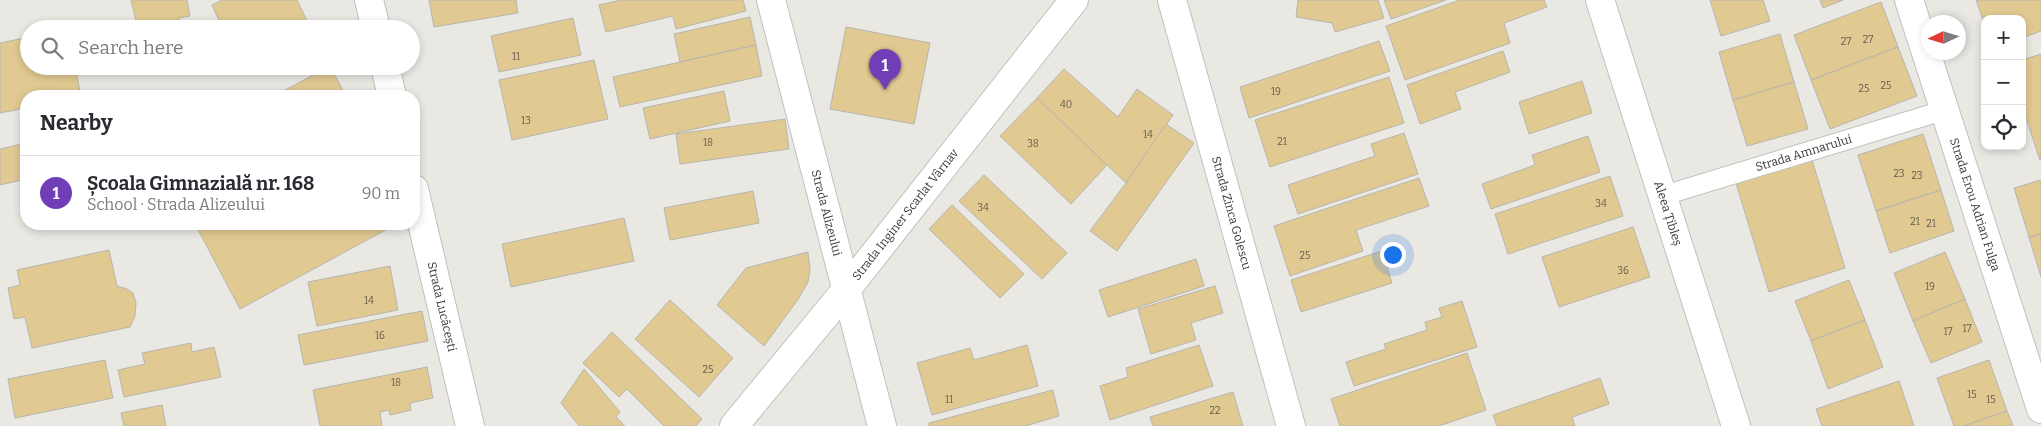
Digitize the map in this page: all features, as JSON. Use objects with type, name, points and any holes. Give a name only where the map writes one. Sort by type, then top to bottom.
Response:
[{"type":"street","points":[[369,0],[374,20]]},
{"type":"street","name":"Strada Alizeului","points":[[770,0],[882,426]]},
{"type":"street","name":"Strada Inginer Scarlat Vârnav","points":[[734,426],[846,290],[1074,0]]},
{"type":"street","name":"Strada Zinca Golescu","points":[[1172,0],[1292,426]]},
{"type":"street","name":"Aleea Țibleș","points":[[1600,0],[1736,426]]},
{"type":"street","name":"Strada Erou Adrian Fulga","points":[[1909,0],[2041,408]]},
{"type":"street","points":[[387,75],[391,90]]},
{"type":"street","name":"Strada Lucăcești","points":[[420,214],[470,426]]},
{"type":"lane","name":"Strada Amnarului","points":[[1662,196],[1945,110]]},
{"type":"building","points":[[131,0],[187,0],[190,16],[179,18],[180,20],[136,20]]},
{"type":"building","points":[[222,0],[297,0],[307,20],[219,20],[212,5]]},
{"type":"building","points":[[429,0],[516,0],[518,13],[434,27]]},
{"type":"building","points":[[621,0],[743,0],[746,11],[676,29],[673,16],[606,32],[599,5]]},
{"type":"building","points":[[1298,0],[1378,0],[1384,18],[1335,32],[1332,23],[1296,17]]},
{"type":"building","points":[[1384,0],[1446,0],[1391,19]]},
{"type":"building","points":[[1460,0],[1544,0],[1547,7],[1504,23],[1510,43],[1405,80],[1386,26]]},
{"type":"building","points":[[1710,0],[1763,0],[1770,21],[1721,36]]},
{"type":"building","points":[[1820,0],[1843,0],[1823,8]]},
{"type":"building","points":[[1976,0],[2041,0],[2041,31],[2026,37],[2026,15],[1981,15]]},
{"type":"building","points":[[1881,2],[1898,47],[1811,80],[1794,35]]},
{"type":"building","points":[[750,17],[756,45],[680,62],[674,34]]},
{"type":"building","points":[[573,18],[581,55],[499,72],[491,36]]},
{"type":"building","points":[[846,27],[930,43],[914,124],[830,109]]},
{"type":"building","points":[[1780,34],[1794,82],[1733,100],[1719,52]]},
{"type":"building","points":[[20,39],[20,75],[77,75],[80,90],[20,90],[20,109],[0,113],[0,43]]},
{"type":"building","points":[[1379,41],[1390,71],[1249,118],[1240,87]]},
{"type":"building","points":[[756,45],[762,76],[620,107],[613,77]]},
{"type":"building","points":[[1898,47],[1917,96],[1830,129],[1811,80]]},
{"type":"building","points":[[1503,51],[1510,72],[1455,92],[1461,109],[1420,124],[1407,85]]},
{"type":"building","points":[[2041,54],[2040,160],[2026,118],[2026,59]]},
{"type":"building","points":[[594,60],[608,119],[512,140],[499,80]]},
{"type":"building","points":[[1064,69],[1118,117],[1137,89],[1173,115],[1126,183],[1037,98]]},
{"type":"building","points":[[313,75],[335,75],[343,90],[285,90]]},
{"type":"building","points":[[1389,77],[1404,123],[1270,167],[1255,120]]},
{"type":"building","points":[[1582,81],[1592,113],[1529,134],[1519,102]]},
{"type":"building","points":[[1794,82],[1808,129],[1747,146],[1733,100]]},
{"type":"building","points":[[724,91],[730,121],[650,139],[643,108]]},
{"type":"building","points":[[1037,98],[1107,165],[1071,204],[1000,136]]},
{"type":"building","points":[[785,119],[789,149],[680,164],[676,134]]},
{"type":"building","points":[[1166,124],[1194,143],[1117,251],[1090,231],[1126,183]]},
{"type":"building","points":[[1404,133],[1418,174],[1298,214],[1288,185],[1375,156],[1371,144]]},
{"type":"building","points":[[1923,134],[1941,190],[1876,211],[1858,155]]},
{"type":"building","points":[[1588,136],[1600,172],[1491,209],[1482,184],[1535,165],[1532,155]]},
{"type":"building","points":[[20,144],[20,180],[0,185],[0,149]]},
{"type":"building","points":[[1812,160],[1845,268],[1769,292],[1736,183]]},
{"type":"building","points":[[984,175],[1067,253],[1042,279],[959,201]]},
{"type":"building","points":[[1610,176],[1623,216],[1508,254],[1495,214]]},
{"type":"building","points":[[1419,178],[1429,206],[1356,230],[1363,251],[1290,276],[1274,226]]},
{"type":"building","points":[[2041,180],[2041,234],[2029,237],[2014,188]]},
{"type":"building","points":[[1941,190],[1954,231],[1890,253],[1876,211]]},
{"type":"building","points":[[753,191],[759,223],[670,240],[664,208]]},
{"type":"building","points":[[952,205],[1024,274],[1000,298],[929,229]]},
{"type":"building","points":[[624,218],[634,261],[511,287],[502,244]]},
{"type":"building","points":[[1633,227],[1650,277],[1559,307],[1542,257]]},
{"type":"building","points":[[198,230],[385,230],[240,309]]},
{"type":"building","points":[[2041,234],[2041,277],[2029,237]]},
{"type":"building","points":[[109,250],[117,286],[133,293],[136,303],[135,316],[130,327],[32,348],[25,317],[14,319],[8,288],[20,285],[17,270]]},
{"type":"building","points":[[1382,251],[1392,283],[1301,312],[1291,280]]},
{"type":"building","points":[[808,252],[810,270],[808,282],[799,298],[764,346],[717,305],[746,268]]},
{"type":"building","points":[[1945,252],[1965,299],[1913,321],[1894,273]]},
{"type":"building","points":[[1196,259],[1204,286],[1108,317],[1099,290]]},
{"type":"building","points":[[390,266],[398,310],[317,326],[308,282]]},
{"type":"building","points":[[1849,280],[1865,320],[1811,341],[1795,301]]},
{"type":"building","points":[[1215,286],[1223,313],[1191,323],[1196,340],[1151,354],[1138,309]]},
{"type":"building","points":[[1965,299],[1982,342],[1931,363],[1913,321]]},
{"type":"building","points":[[670,300],[733,358],[699,397],[635,339]]},
{"type":"building","points":[[1462,301],[1477,347],[1354,386],[1346,362],[1386,349],[1384,344],[1427,330],[1425,322],[1442,317],[1439,308]]},
{"type":"building","points":[[422,311],[428,341],[304,365],[298,335]]},
{"type":"building","points":[[1865,320],[1883,367],[1828,389],[1811,341]]},
{"type":"building","points":[[612,332],[702,419],[696,426],[664,426],[627,389],[619,397],[583,363]]},
{"type":"building","points":[[191,343],[192,352],[214,347],[221,377],[124,397],[118,370],[145,364],[142,353]]},
{"type":"building","points":[[1027,345],[1038,386],[932,415],[917,363],[970,348],[974,360]]},
{"type":"building","points":[[1199,345],[1213,386],[1110,420],[1100,386],[1128,377],[1126,368]]},
{"type":"building","points":[[1467,353],[1486,410],[1439,426],[1340,426],[1331,399]]},
{"type":"building","points":[[105,360],[113,398],[15,418],[8,379]]},
{"type":"building","points":[[1989,360],[2007,411],[1964,426],[1954,426],[1937,378]]},
{"type":"building","points":[[427,367],[433,398],[410,403],[411,410],[390,415],[389,410],[380,412],[382,426],[320,426],[313,390]]},
{"type":"building","points":[[584,369],[620,412],[616,417],[625,426],[579,426],[561,403]]},
{"type":"building","points":[[1600,378],[1609,404],[1572,417],[1575,426],[1497,426],[1493,415]]},
{"type":"building","points":[[1899,381],[1914,426],[1822,426],[1816,409]]},
{"type":"building","points":[[1053,390],[1059,416],[1025,426],[929,426],[929,423]]},
{"type":"building","points":[[1233,392],[1243,426],[1153,426],[1150,417]]},
{"type":"building","points":[[162,405],[166,426],[124,426],[121,413]]},
{"type":"building","points":[[2007,411],[2013,426],[1964,426]]},
{"type":"place","name":"Școala Gimnazială nr. 168","points":[[885,90]]}]
